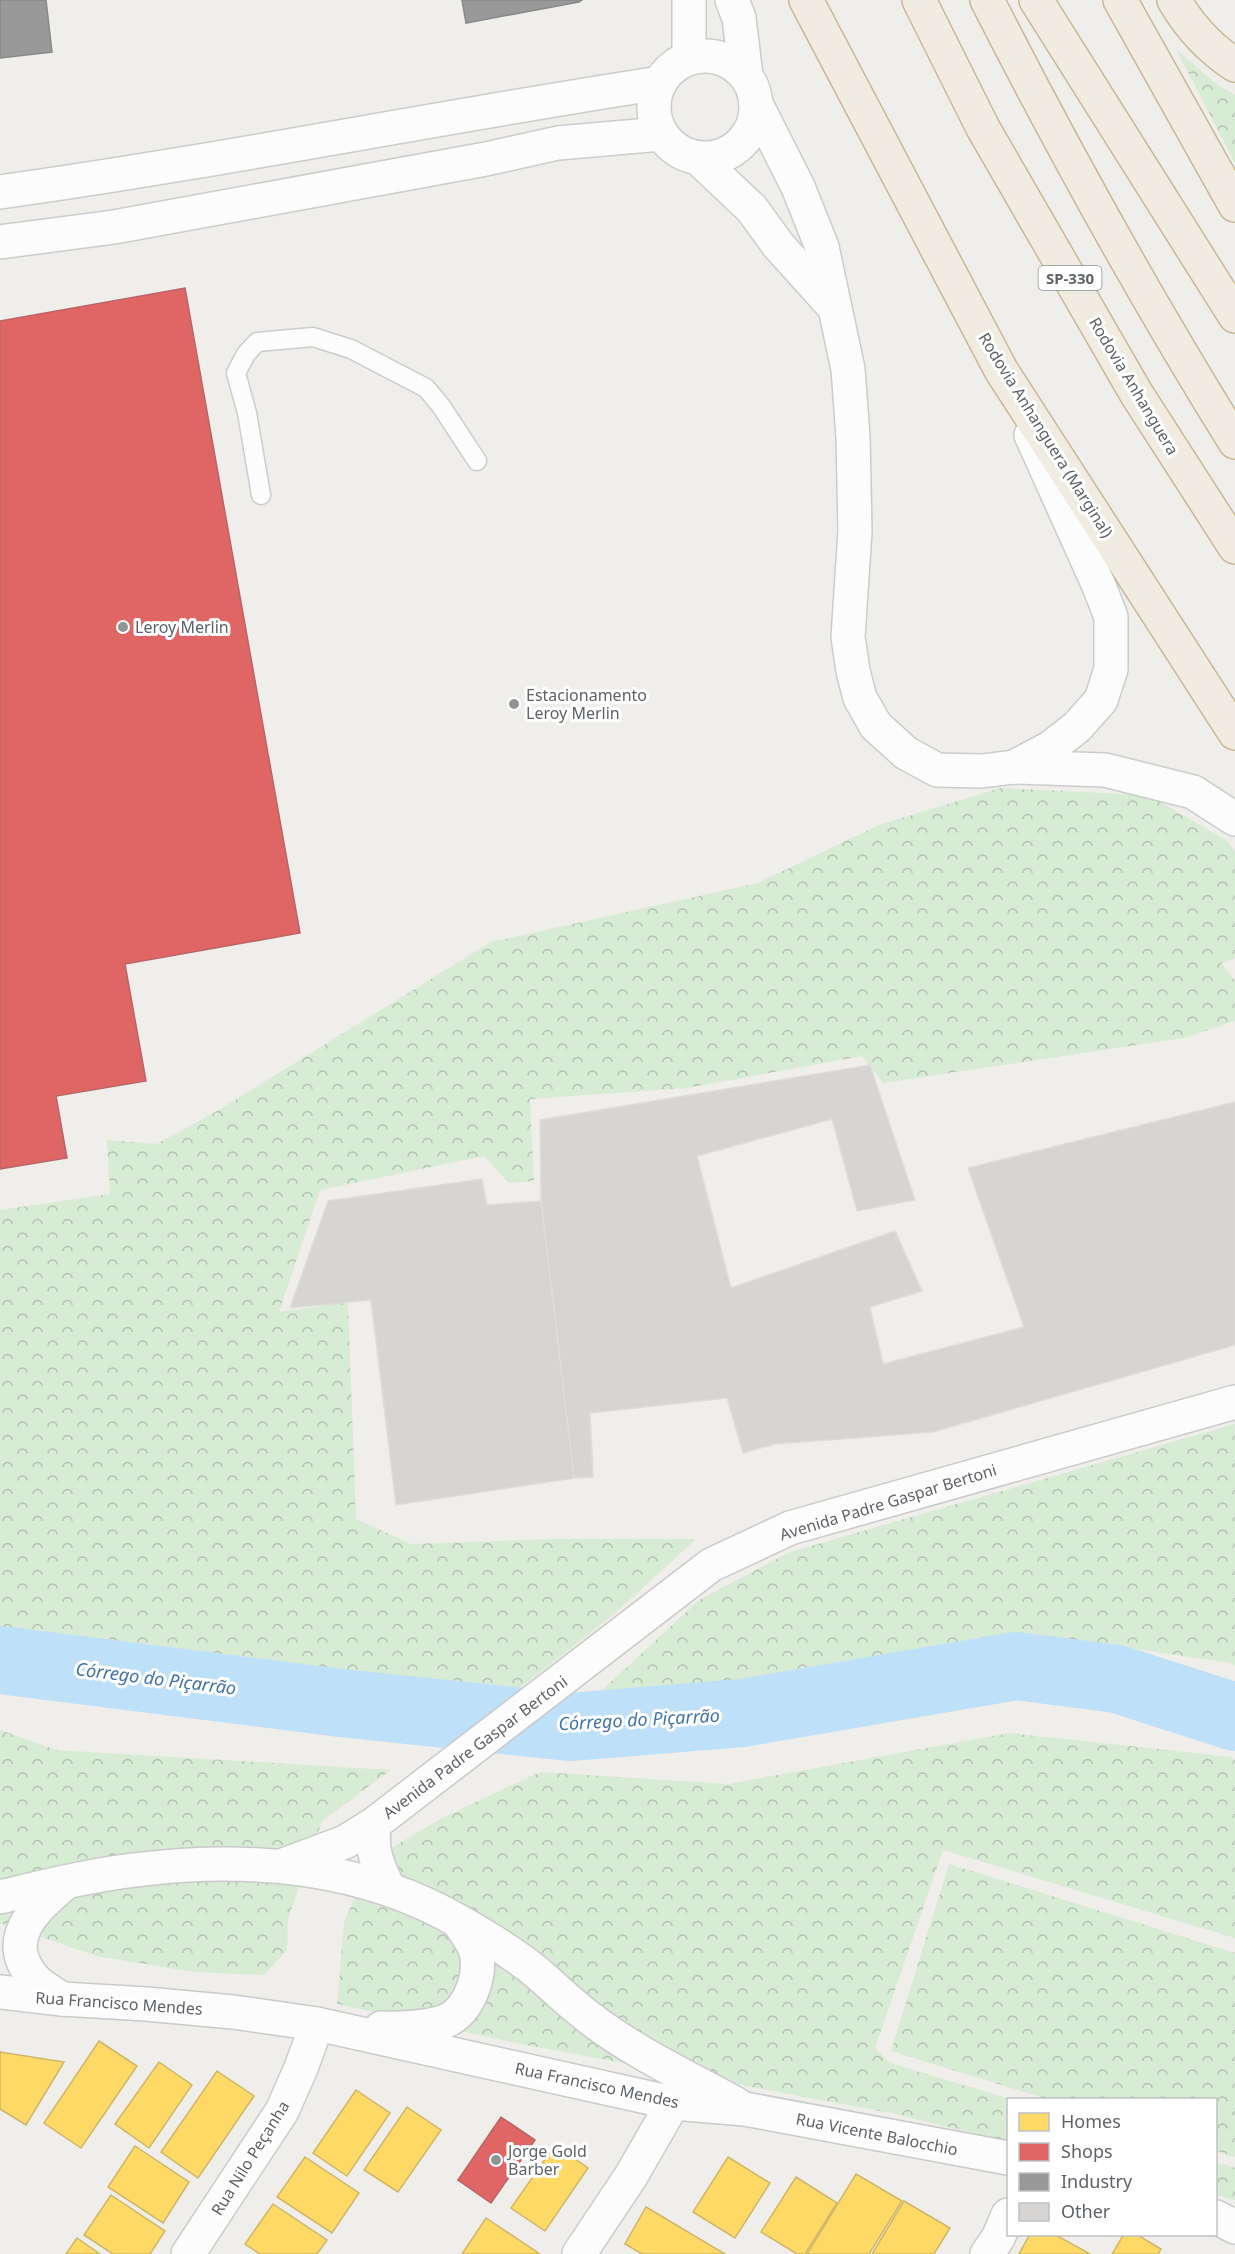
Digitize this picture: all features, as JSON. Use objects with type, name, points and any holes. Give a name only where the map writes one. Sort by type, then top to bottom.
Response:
[{"type":"highway","name":"Rodovia Anhanguera (Marginal)","points":[[806,0],[1001,370],[1235,733]]},
{"type":"highway","name":"Rodovia Anhanguera","points":[[919,0],[983,128],[1136,393],[1235,547]]},
{"type":"highway","points":[[987,0],[1049,120],[1184,359],[1235,442]]},
{"type":"highway","points":[[1036,0],[1235,316]]},
{"type":"highway","points":[[1120,0],[1235,205]]},
{"type":"highway","points":[[1174,0],[1187,23],[1222,57],[1235,65]]},
{"type":"street","points":[[689,0],[689,58]]},
{"type":"street","points":[[732,0],[739,18],[751,90],[754,122],[746,138],[732,150],[716,157],[698,158],[683,154],[670,145],[661,134],[654,117],[654,99],[667,72],[689,58],[704,56],[720,58],[734,65],[751,90],[798,187],[822,247],[848,369],[854,437],[855,531],[848,637],[860,698],[876,726],[906,753],[937,770],[982,771],[1014,767],[1105,770],[1193,792],[1235,819]]},
{"type":"street","points":[[0,192],[120,176],[468,113],[660,83]]},
{"type":"street","points":[[0,242],[114,227],[486,159],[558,143],[661,134]]},
{"type":"street","points":[[698,158],[752,209],[778,245],[833,306]]},
{"type":"street","points":[[1001,370],[1099,586],[1111,617],[1112,643],[1112,669],[1101,700],[1077,727],[1050,748],[1014,767]]},
{"type":"street","name":"Avenida Padre Gaspar Bertoni","points":[[281,1866],[345,1842],[374,1824],[711,1565],[790,1528],[1235,1402]]},
{"type":"street","name":"Avenida Padre Gaspar Bertoni","points":[[374,1824],[372,1841],[376,1863],[389,1888]]},
{"type":"street","name":"Rua Francisco Mendes","points":[[0,1897],[66,1882],[142,1869],[212,1864],[281,1866],[329,1872],[389,1888],[458,1921],[534,1970],[591,2020],[745,2109]]},
{"type":"street","points":[[62,1999],[36,1981],[24,1964],[19,1944],[25,1923],[39,1906],[66,1882]]},
{"type":"street","points":[[317,2024],[400,2029],[446,2020],[466,2003],[477,1978],[475,1950],[458,1921]]},
{"type":"street","name":"Rua Francisco Mendes","points":[[0,1992],[233,2012],[317,2024],[673,2103],[745,2109]]},
{"type":"street","name":"Rua Nilo Peçanha","points":[[188,2254],[282,2111],[317,2024]]},
{"type":"street","points":[[579,2254],[631,2176],[673,2103]]},
{"type":"street","name":"Rua Vicente Balocchio","points":[[745,2109],[1007,2158]]},
{"type":"street","points":[[987,2254],[998,2238],[1007,2217]]},
{"type":"street","points":[[1217,2218],[1235,2227]]},
{"type":"lane","points":[[261,495],[247,413],[236,374],[246,354],[256,342],[313,337],[351,349],[426,388],[441,406],[477,461]]},
{"type":"green space","points":[[1176,49],[1215,83],[1235,95],[1235,163]]},
{"type":"green space","points":[[1000,788],[1148,795],[1226,840],[1235,852],[1235,958],[1221,963],[1235,981],[1235,1021],[1184,1038],[883,1083],[862,1056],[687,1088],[530,1099],[534,1181],[509,1183],[484,1156],[320,1190],[279,1312],[348,1302],[356,1519],[411,1544],[548,1539],[696,1539],[612,1616],[504,1700],[0,1639],[0,1210],[110,1194],[107,1140],[157,1144],[217,1111],[491,942],[758,883],[879,825]]},
{"type":"green space","points":[[1235,1424],[1235,1666],[1231,1663],[1033,1634],[756,1689],[599,1693],[699,1600],[790,1552]]},
{"type":"green space","points":[[0,1730],[57,1750],[391,1770],[322,1821],[288,1919],[287,1950],[264,1975],[194,1972],[97,1956],[0,1923]]},
{"type":"green space","points":[[1010,1733],[1232,1757],[1235,1760],[1235,1938],[943,1850],[875,2048],[890,2063],[1007,2098],[1007,2142],[891,2113],[516,2043],[337,2004],[344,1922],[372,1859],[446,1816],[540,1772],[728,1784]]},
{"type":"green space","points":[[949,1864],[1235,1953],[1235,2157],[1217,2151],[1217,2098],[1044,2098],[891,2051]]},
{"type":"green space","points":[[1217,2162],[1235,2168],[1235,2200],[1217,2195]]},
{"type":"building: Homes","points":[[99,2041],[137,2066],[81,2148],[44,2123]]},
{"type":"building: Homes","points":[[0,2052],[64,2062],[26,2125],[0,2109]]},
{"type":"building: Homes","points":[[159,2062],[192,2085],[149,2148],[115,2124]]},
{"type":"building: Homes","points":[[217,2071],[254,2096],[198,2178],[161,2152]]},
{"type":"building: Homes","points":[[356,2090],[390,2113],[347,2176],[313,2153]]},
{"type":"building: Homes","points":[[407,2107],[441,2130],[398,2192],[364,2170]]},
{"type":"building: Homes","points":[[555,2145],[588,2168],[545,2231],[511,2208]]},
{"type":"building: Homes","points":[[135,2146],[189,2182],[163,2223],[108,2187]]},
{"type":"building: Homes","points":[[305,2157],[359,2193],[332,2233],[277,2197]]},
{"type":"building: Homes","points":[[728,2157],[770,2183],[735,2238],[693,2212]]},
{"type":"building: Homes","points":[[856,2174],[902,2201],[869,2254],[807,2254]]},
{"type":"building: Homes","points":[[796,2177],[837,2203],[805,2254],[797,2254],[761,2232]]},
{"type":"building: Homes","points":[[111,2195],[165,2231],[150,2254],[113,2254],[84,2235]]},
{"type":"building: Homes","points":[[904,2201],[950,2228],[934,2254],[872,2254]]},
{"type":"building: Homes","points":[[273,2204],[327,2240],[317,2254],[260,2254],[245,2244]]},
{"type":"building: Homes","points":[[646,2207],[725,2254],[642,2254],[625,2244]]},
{"type":"building: Homes","points":[[486,2218],[540,2254],[462,2254]]},
{"type":"building: Homes","points":[[1029,2236],[1058,2236],[1090,2254],[1019,2254]]},
{"type":"building: Homes","points":[[1123,2236],[1139,2236],[1161,2249],[1158,2254],[1112,2254]]},
{"type":"building: Homes","points":[[77,2238],[100,2254],[66,2254]]},
{"type":"building: Shops","name":"Leroy Merlin","points":[[185,288],[300,933],[125,964],[146,1081],[56,1096],[67,1158],[0,1169],[0,321]]},
{"type":"building: Shops","name":"Jorge Gold Barber","points":[[501,2117],[535,2140],[491,2203],[458,2180]]},
{"type":"building: Industry","points":[[0,0],[46,0],[52,52],[0,58]]},
{"type":"building: Industry","points":[[462,0],[582,0],[466,23]]},
{"type":"building: Other","points":[[870,1065],[915,1200],[857,1211],[832,1119],[697,1156],[731,1288],[895,1231],[922,1291],[870,1307],[883,1364],[1024,1327],[968,1168],[1235,1102],[1235,1345],[933,1432],[775,1444],[743,1453],[727,1398],[590,1413],[593,1477],[574,1478],[541,1201],[540,1120]]},
{"type":"building: Other","points":[[482,1179],[487,1205],[541,1201],[574,1478],[396,1505],[371,1300],[290,1308],[328,1201]]},
{"type":"waterway","name":"Córrego do Piçarrão","points":[[0,1660],[341,1703],[570,1727],[742,1713],[1016,1666],[1117,1679],[1235,1717]]},
{"type":"place","name":"Leroy Merlin","points":[[123,627]]},
{"type":"place","name":"Estacionamento Leroy Merlin","points":[[514,704]]},
{"type":"place","name":"Jorge Gold Barber","points":[[496,2160]]}]
